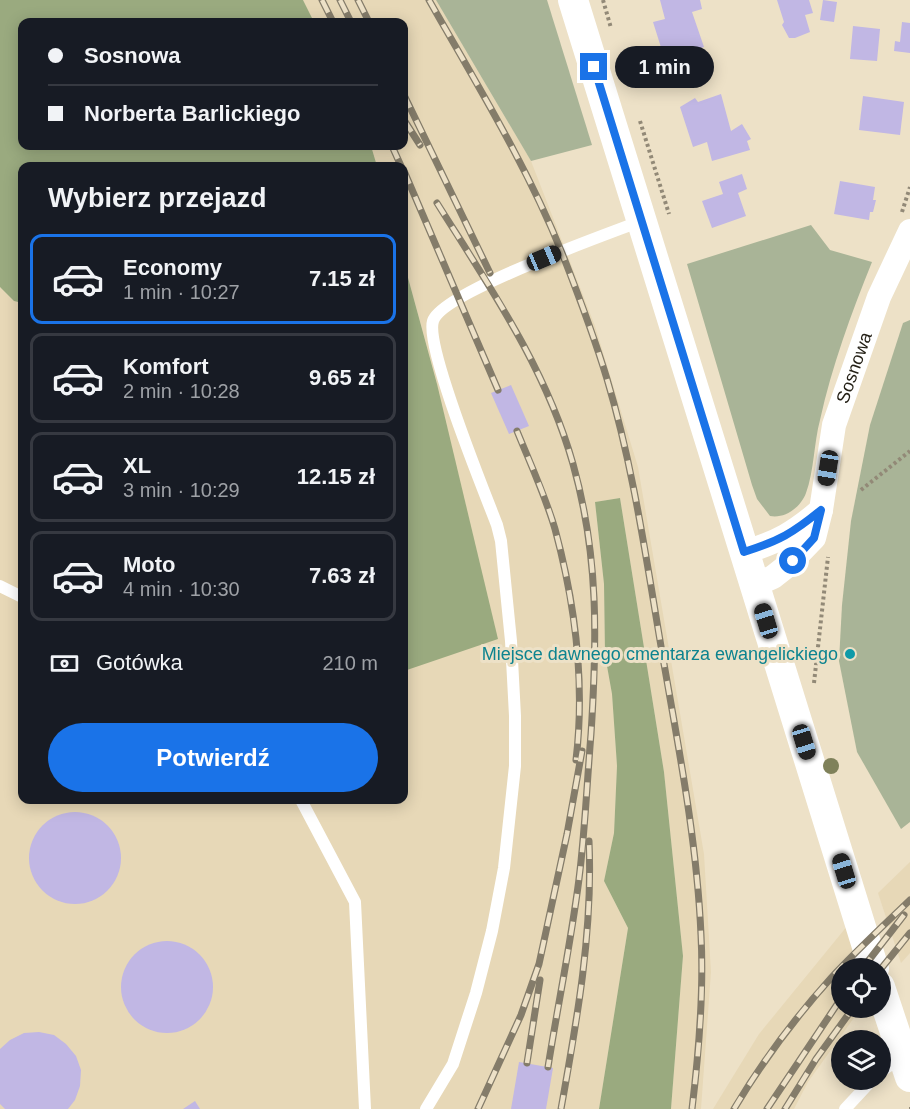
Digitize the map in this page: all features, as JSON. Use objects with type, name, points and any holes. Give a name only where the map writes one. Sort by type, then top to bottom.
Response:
[{"type":"street","points":[[573,0],[871,958]]},
{"type":"street","name":"Sosnowa","points":[[755,585],[773,577],[787,566],[814,538],[821,510],[834,425],[879,297],[910,231]]},
{"type":"street","points":[[744,552],[771,544],[789,535],[821,510]]},
{"type":"street","points":[[889,1018],[901,1058]]},
{"type":"lane","points":[[426,1109],[453,1064],[490,941],[504,868],[515,756],[511,641],[501,541],[444,381],[431,332],[434,318],[446,306],[510,273],[642,221]]},
{"type":"lane","points":[[0,586],[18,595]]},
{"type":"lane","points":[[303,804],[355,902],[365,1109]]},
{"type":"lane","points":[[845,1109],[863,1090]]},
{"type":"path","points":[[861,490],[910,451]]},
{"type":"path","points":[[813,691],[828,555]]},
{"type":"shaded area","points":[[303,0],[436,0],[531,161],[595,326],[638,467],[704,854],[711,972],[701,1109],[671,1109],[683,956],[664,772],[620,498],[595,502],[604,584],[605,655],[612,694],[617,766],[614,833],[604,881],[628,928],[599,1109],[0,1109],[0,287],[18,302],[18,804],[408,804],[408,395],[437,384],[408,278],[408,162],[376,162],[372,150],[408,150],[408,18],[312,18]]},
{"type":"shaded area","points":[[910,862],[910,953],[901,963],[878,893]]},
{"type":"shaded area","points":[[857,914],[871,958],[831,958],[831,1018],[854,1018],[845,1030],[831,1030],[831,1050],[808,1082],[794,1109],[713,1109],[759,1034]]},
{"type":"green space","points":[[0,0],[303,0],[312,18],[18,18],[18,150],[372,150],[376,162],[18,162],[18,302],[0,287]]},
{"type":"green space","points":[[436,0],[547,0],[592,145],[531,161]]},
{"type":"green space","points":[[811,225],[830,250],[872,262],[849,321],[830,380],[818,429],[811,476],[804,498],[787,514],[770,516],[757,499],[752,485],[687,264]]},
{"type":"green space","points":[[408,278],[437,384],[498,639],[408,670]]},
{"type":"green space","points":[[910,320],[910,822],[901,829],[857,752],[839,661],[851,521],[870,425],[903,323]]},
{"type":"green space","points":[[620,498],[664,772],[683,956],[671,1109],[599,1109],[628,928],[604,881],[614,833],[617,766],[612,694],[605,655],[604,584],[595,502]]},
{"type":"building","points":[[660,0],[700,0],[702,9],[692,12],[704,47],[665,60],[653,22],[665,19]]},
{"type":"building","points":[[777,0],[809,0],[813,13],[805,15],[810,32],[789,38],[782,25],[784,22]]},
{"type":"building","points":[[823,0],[837,2],[834,22],[820,20]]},
{"type":"building","points":[[902,22],[910,23],[910,53],[894,51],[895,41],[900,42]]},
{"type":"building","points":[[853,26],[880,29],[877,61],[850,59]]},
{"type":"building","points":[[721,94],[731,131],[742,124],[751,139],[747,141],[750,150],[712,161],[707,142],[693,147],[680,107],[695,98],[698,102]]},
{"type":"building","points":[[863,96],[904,102],[900,135],[859,130]]},
{"type":"building","points":[[742,174],[747,189],[738,193],[746,216],[712,228],[702,201],[723,194],[719,182]]},
{"type":"building","points":[[840,181],[875,187],[873,200],[876,200],[869,220],[834,214]]},
{"type":"building","points":[[511,385],[529,426],[509,434],[491,393]]},
{"type":"building","points":[[75,812],[93,816],[107,826],[117,840],[121,858],[117,876],[107,890],[93,900],[75,904],[57,900],[43,890],[33,876],[29,858],[33,840],[43,826],[57,816]]},
{"type":"building","points":[[167,941],[184,945],[199,955],[209,970],[213,987],[209,1004],[199,1019],[184,1029],[167,1033],[150,1029],[135,1019],[125,1004],[121,987],[125,970],[135,955],[150,945]]},
{"type":"building","points":[[39,1032],[54,1035],[76,1056],[81,1070],[80,1086],[75,1100],[68,1109],[5,1109],[0,1104],[0,1049],[10,1040],[24,1033]]},
{"type":"building","points":[[519,1062],[553,1068],[546,1109],[511,1109]]},
{"type":"building","points":[[195,1101],[200,1109],[183,1109]]},
{"type":"railway","points":[[322,0],[331,18]]},
{"type":"railway","points":[[340,0],[349,18]]},
{"type":"railway","points":[[358,0],[367,18]]},
{"type":"railway","points":[[429,0],[500,124],[548,220],[586,315],[617,413],[639,517],[681,762],[696,865],[702,978],[699,1044],[692,1109]]},
{"type":"railway","points":[[408,103],[490,273]]},
{"type":"railway","points":[[408,126],[420,145]]},
{"type":"railway","points":[[394,150],[399,162]]},
{"type":"railway","points":[[408,180],[498,390]]},
{"type":"railway","points":[[437,203],[496,297],[548,394],[573,464],[588,532],[595,632],[586,807],[576,903],[548,1067]]},
{"type":"railway","points":[[517,431],[551,516],[568,586],[579,673],[579,731],[576,760]]},
{"type":"railway","points":[[478,1109],[521,1015],[539,964],[582,751]]},
{"type":"railway","points":[[561,1109],[578,1009],[586,942],[589,909],[589,841]]},
{"type":"railway","points":[[734,1109],[767,1058],[817,993],[910,900]]},
{"type":"railway","points":[[871,958],[904,915]]},
{"type":"railway","points":[[890,958],[910,933]]},
{"type":"railway","points":[[527,1063],[540,980]]},
{"type":"railway","points":[[767,1109],[831,1013]]},
{"type":"railway","points":[[785,1109],[816,1059],[846,1018]]},
{"type":"place","name":"Miejsce dawnego cmentarza ewangelickiego","points":[[850,654]]},
{"type":"route","points":[[594,67],[744,552],[771,544],[789,535],[821,510],[814,538],[793,561]]}]
